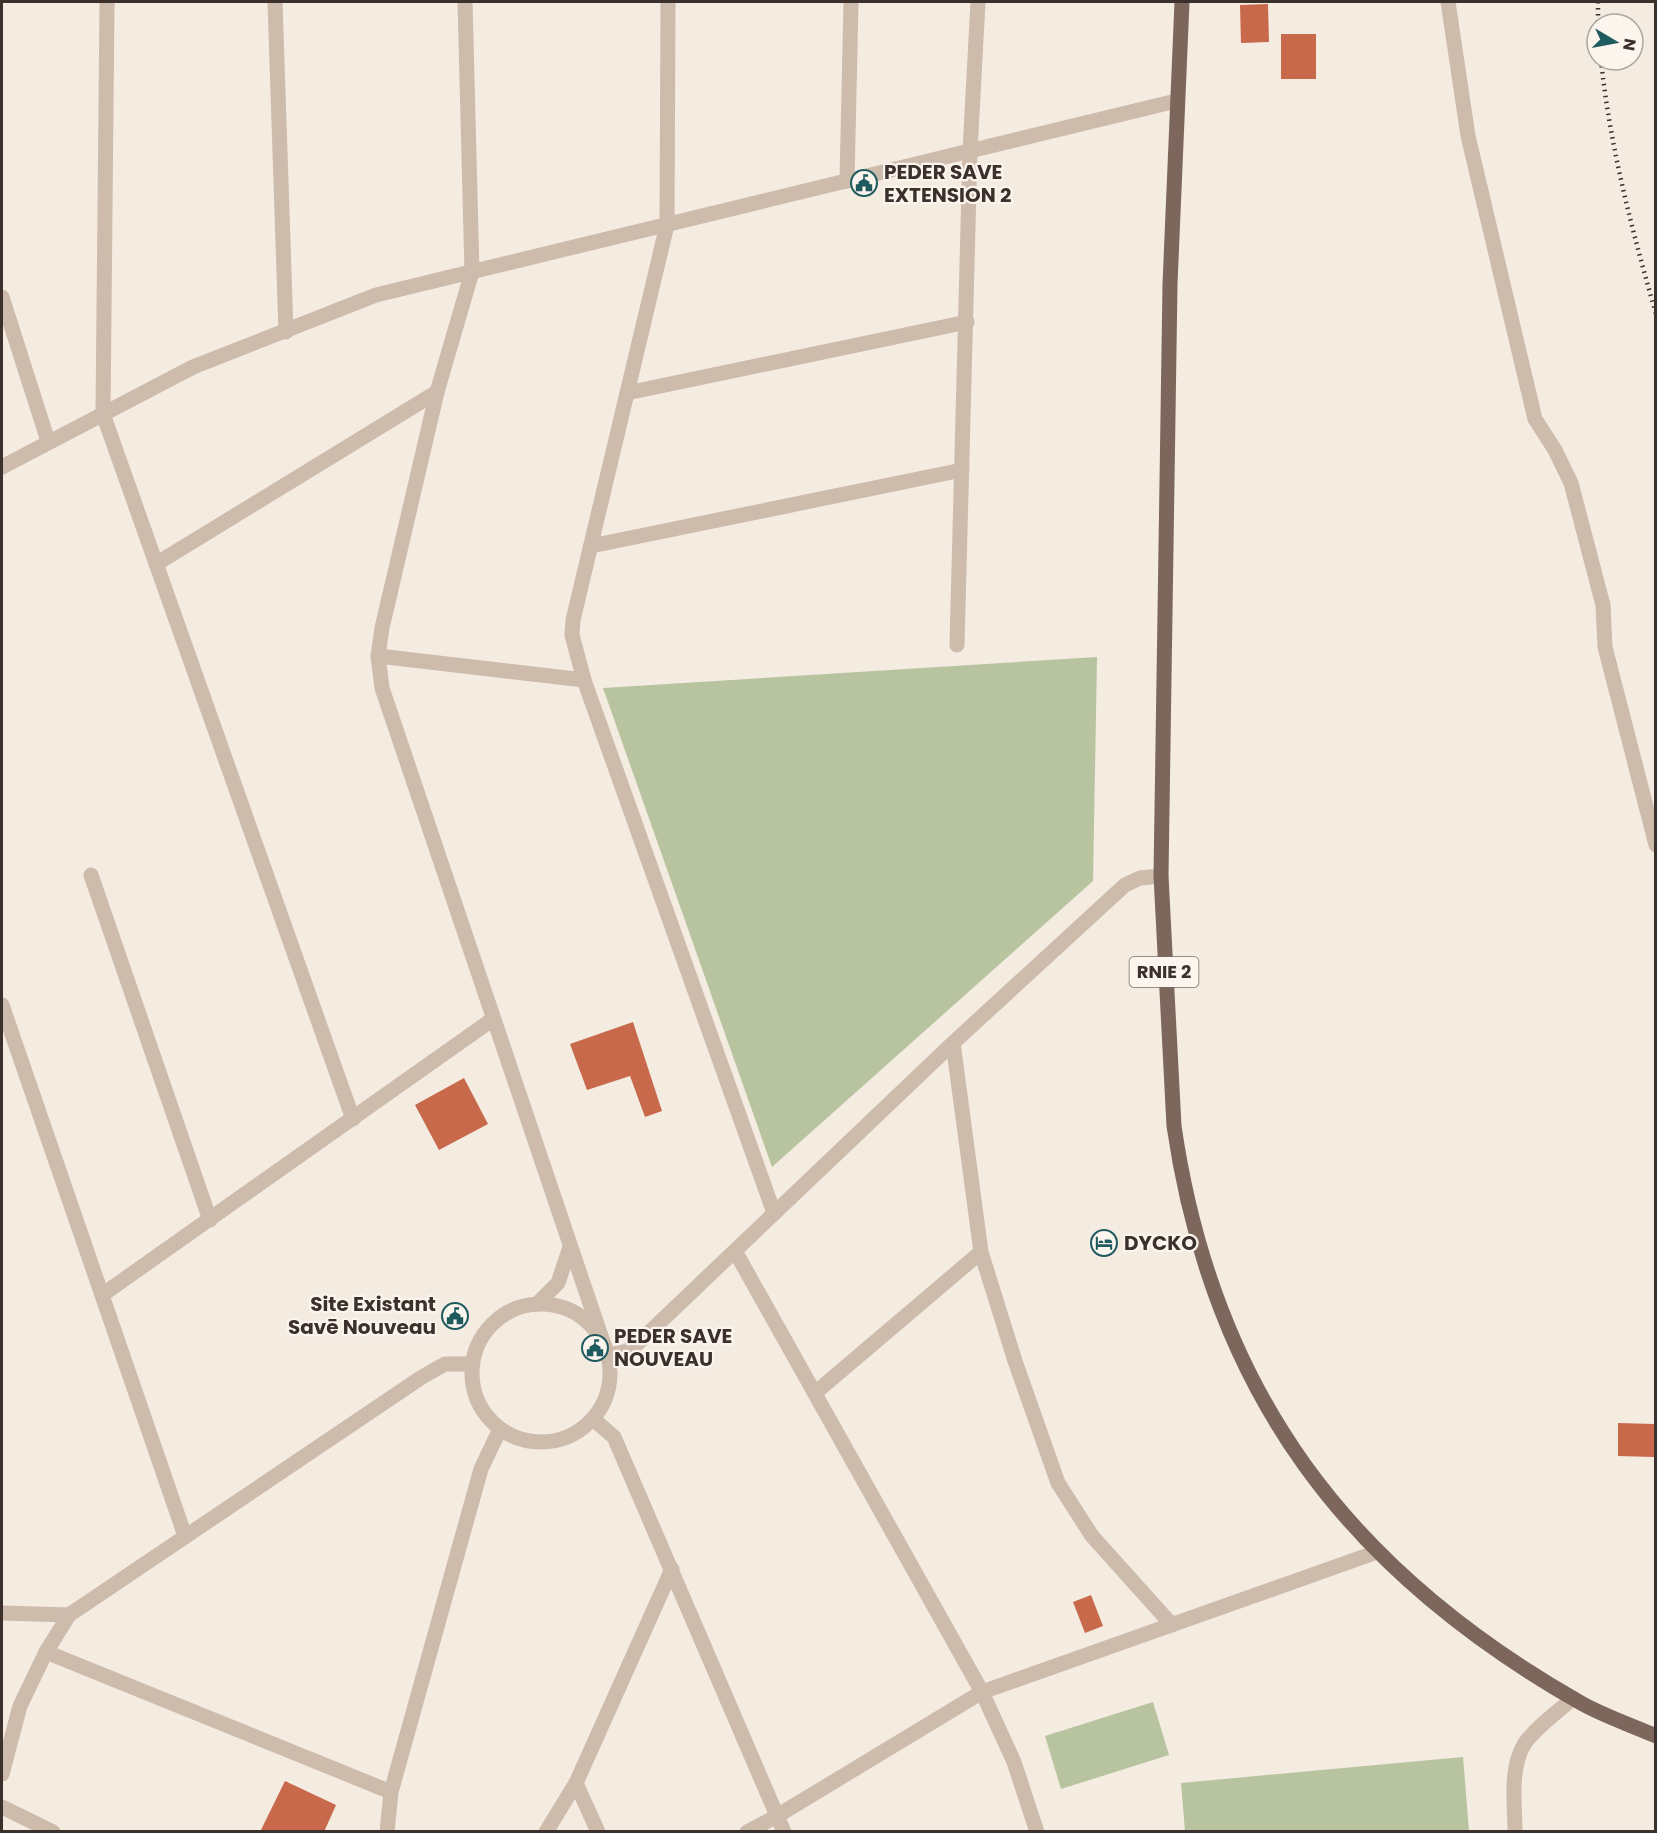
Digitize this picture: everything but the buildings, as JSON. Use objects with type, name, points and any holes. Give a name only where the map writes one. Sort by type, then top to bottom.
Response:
[{"type":"main road","name":"RNIE 2","points":[[1182,2],[1170,284],[1161,876],[1174,1126],[1180,1167],[1199,1248],[1233,1342],[1274,1422],[1307,1471],[1377,1552],[1456,1622],[1497,1651],[1573,1698],[1656,1736]]},
{"type":"street","points":[[107,2],[103,414],[353,1119]]},
{"type":"street","points":[[274,2],[286,332]]},
{"type":"street","points":[[465,2],[472,272],[437,392],[382,628],[378,656],[382,688],[605,1349],[610,1382],[607,1395],[593,1419],[571,1435],[545,1442],[519,1439],[500,1429],[479,1404],[473,1384],[473,1364],[479,1344],[489,1327],[511,1311],[537,1304],[557,1305],[576,1313],[587,1321],[605,1349]]},
{"type":"street","points":[[668,2],[667,225],[572,635],[584,680],[774,1213]]},
{"type":"street","points":[[847,181],[851,2]]},
{"type":"street","points":[[957,645],[970,151],[978,2]]},
{"type":"street","points":[[1448,2],[1468,136],[1533,410],[1543,435],[1555,450],[1571,483],[1603,605],[1605,647],[1656,845]]},
{"type":"street","points":[[2,467],[193,367],[376,295],[1176,101]]},
{"type":"street","points":[[2,297],[48,441]]},
{"type":"street","points":[[627,393],[967,322]]},
{"type":"street","points":[[156,564],[437,392]]},
{"type":"street","points":[[591,546],[962,470]]},
{"type":"street","points":[[378,656],[584,680]]},
{"type":"street","points":[[91,874],[210,1220]]},
{"type":"street","points":[[605,1349],[627,1351],[638,1344],[953,1043],[1125,885],[1140,878],[1161,876]]},
{"type":"street","points":[[2,1005],[185,1536]]},
{"type":"street","points":[[102,1295],[493,1020]]},
{"type":"street","points":[[953,1043],[981,1252],[1015,1361],[1058,1483],[1092,1536],[1172,1625]]},
{"type":"street","points":[[537,1304],[558,1283],[570,1247]]},
{"type":"street","points":[[735,1251],[982,1692],[1014,1762],[1037,1832]]},
{"type":"street","points":[[815,1393],[981,1252]]},
{"type":"street","points":[[2,1774],[20,1706],[46,1652],[69,1615],[428,1373],[445,1364],[473,1364]]},
{"type":"street","points":[[593,1419],[614,1437],[784,1832]]},
{"type":"street","points":[[387,1832],[391,1792],[481,1469],[500,1429]]},
{"type":"street","points":[[747,1832],[982,1692],[1377,1552]]},
{"type":"street","points":[[546,1832],[576,1784],[672,1569]]},
{"type":"street","points":[[2,1613],[69,1615]]},
{"type":"street","points":[[46,1652],[391,1792]]},
{"type":"street","points":[[1515,1832],[1517,1760],[1530,1738],[1573,1698]]},
{"type":"street","points":[[576,1784],[598,1832]]},
{"type":"street","points":[[2,1807],[53,1832]]},
{"type":"green space","points":[[1097,657],[1093,881],[772,1167],[603,688]]},
{"type":"green space","points":[[1153,1702],[1169,1755],[1061,1789],[1045,1736]]},
{"type":"green space","points":[[1463,1757],[1469,1831],[1185,1831],[1181,1783]]},
{"type":"railway","points":[[1598,2],[1598,12]]},
{"type":"railway","points":[[1602,72],[1610,125],[1623,188],[1656,314]]},
{"type":"place","name":"PEDER SAVE EXTENSION 2","points":[[864,183]]},
{"type":"place","name":"DYCKO","points":[[1104,1243]]},
{"type":"place","name":"Site Existant Savē Nouveau","points":[[455,1316]]},
{"type":"place","name":"PEDER SAVE NOUVEAU","points":[[595,1348]]}]
